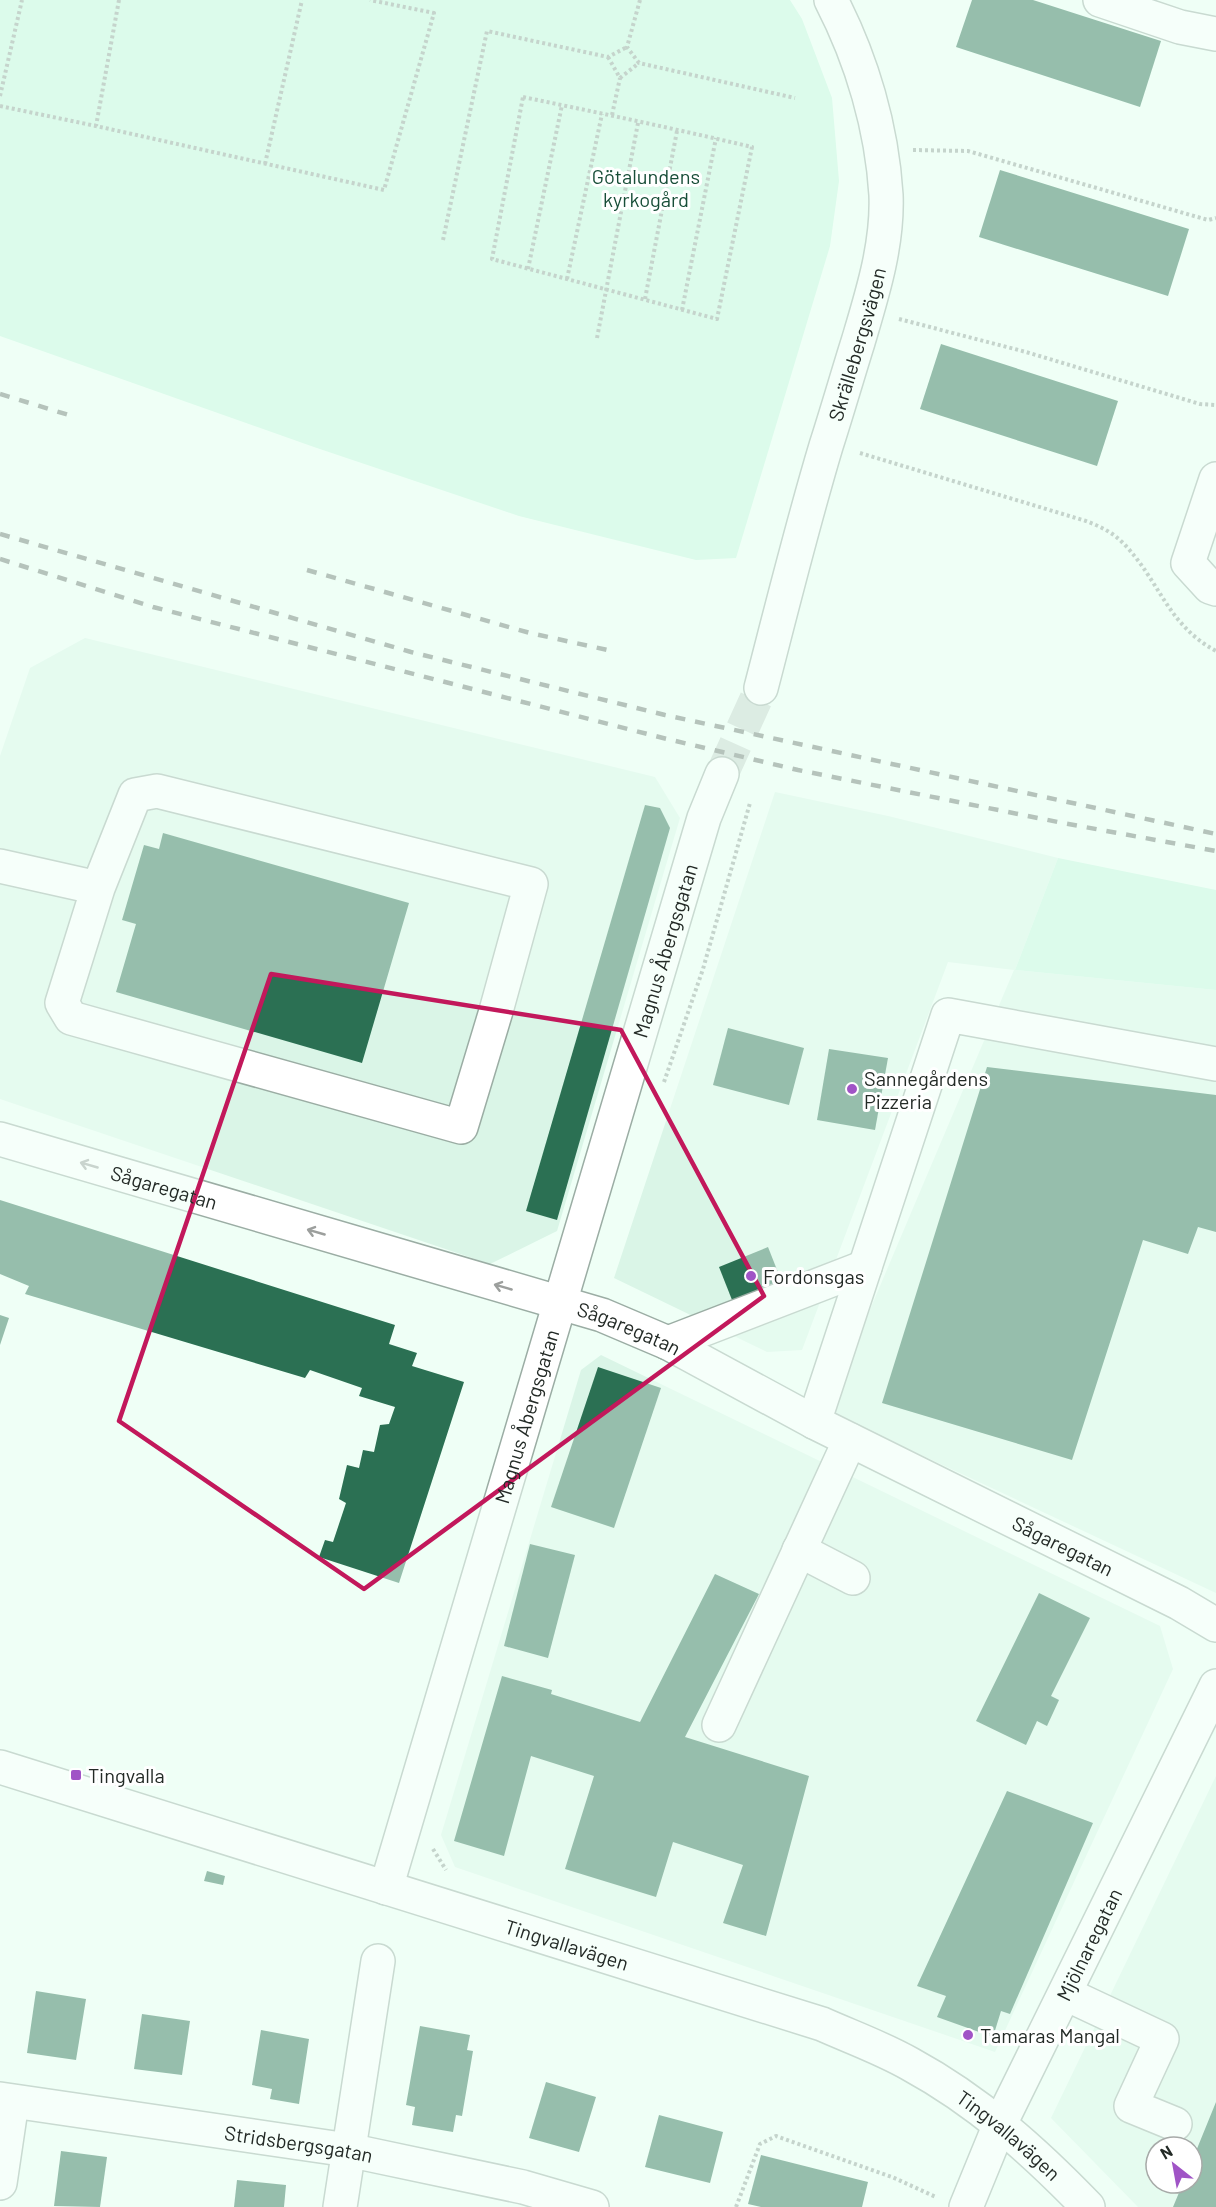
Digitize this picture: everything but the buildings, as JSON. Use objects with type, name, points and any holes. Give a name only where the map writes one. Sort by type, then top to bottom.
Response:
[{"type":"street","name":"Skrällebergsvägen","points":[[761,687],[809,503],[874,287],[883,236],[886,197],[879,141],[865,80],[849,34],[831,0]]},
{"type":"street","points":[[1100,0],[1180,27],[1216,34]]},
{"type":"street","points":[[1216,479],[1188,563],[1210,587],[1216,589]]},
{"type":"street","name":"Magnus Åbergsgatan","points":[[386,1888],[704,818],[722,774]]},
{"type":"street","points":[[157,791],[531,884],[461,1127],[71,1018],[62,1003],[98,888],[135,795],[157,791]]},
{"type":"street","points":[[0,866],[98,888]]},
{"type":"street","points":[[814,1422],[948,1015],[1216,1064]]},
{"type":"street","name":"Sågaregatan","points":[[0,1139],[602,1315],[668,1343],[814,1422],[1179,1603],[1216,1624]]},
{"type":"street","points":[[668,1343],[865,1267]]},
{"type":"street","points":[[719,1725],[850,1440]]},
{"type":"street","points":[[799,1550],[854,1578]]},
{"type":"street","name":"Mjölnaregatan","points":[[952,2203],[1000,2124],[1216,1686]]},
{"type":"street","name":"Tingvallavägen","points":[[0,1767],[822,2024],[908,2063],[953,2090],[1000,2124],[1048,2166],[1088,2207]]},
{"type":"street","points":[[340,2207],[378,1961]]},
{"type":"street","points":[[1066,1994],[1162,2039],[1131,2106],[1175,2124]]},
{"type":"street","points":[[0,2183],[6,2100]]},
{"type":"street","name":"Stridsbergsgatan","points":[[6,2100],[348,2150],[523,2187],[592,2207]]},
{"type":"path","points":[[0,96],[22,0]]},
{"type":"path","points":[[96,126],[118,0]]},
{"type":"path","points":[[265,164],[302,0]]},
{"type":"path","points":[[0,106],[384,190],[434,14],[370,0]]},
{"type":"path","points":[[443,240],[487,31],[608,57],[627,47],[640,0]]},
{"type":"path","points":[[627,47],[639,63],[795,98]]},
{"type":"path","points":[[608,57],[620,78]]},
{"type":"path","points":[[612,115],[620,78],[639,63]]},
{"type":"path","points":[[523,97],[612,115],[638,123],[752,147],[717,319],[492,259],[523,97]]},
{"type":"path","points":[[528,269],[562,105]]},
{"type":"path","points":[[567,279],[602,114]]},
{"type":"path","points":[[597,338],[638,123]]},
{"type":"path","points":[[645,299],[677,131]]},
{"type":"path","points":[[682,310],[716,138]]},
{"type":"path","points":[[910,150],[968,151],[1208,220],[1216,218]]},
{"type":"path","points":[[895,318],[1026,352],[1200,404],[1216,405]]},
{"type":"path","points":[[853,451],[1086,521],[1105,529],[1121,541],[1143,566],[1180,624],[1198,641],[1216,651]]},
{"type":"path","points":[[736,2207],[760,2144],[776,2136],[892,2177],[952,2203]]},
{"type":"highlighted area","points":[[271,974],[621,1030],[764,1296],[364,1589],[119,1421]]},
{"type":"shaded area","points":[[85,638],[655,777],[680,818],[557,1231],[490,1264],[0,1099],[0,756],[30,668]]},
{"type":"shaded area","points":[[775,792],[888,816],[1058,858],[1015,970],[1216,990],[1216,1593],[827,1411],[1014,970],[948,962],[802,1350],[767,1352],[614,1278]]},
{"type":"shaded area","points":[[601,1355],[1160,1626],[1173,1669],[995,2052],[455,1867],[441,1835],[581,1370]]},
{"type":"shaded area","points":[[1216,1776],[1216,2207],[1138,2207],[1051,2118]]},
{"type":"green space","name":"Götalundens kyrkogård","points":[[0,0],[790,0],[802,19],[832,98],[839,181],[830,246],[736,558],[696,560],[519,516],[314,447],[0,336]]},
{"type":"green space","points":[[1058,858],[1216,890],[1216,990],[1015,970]]},
{"type":"tunnel","points":[[722,774],[761,688]]},
{"type":"railway","points":[[0,394],[72,416]]},
{"type":"railway","points":[[0,534],[411,652],[665,715],[1216,834]]},
{"type":"railway","points":[[0,559],[153,607],[663,738],[798,770],[1216,851]]},
{"type":"railway","points":[[307,570],[530,633],[612,651]]},
{"type":"place","name":"Sannegårdens Pizzeria","points":[[852,1089]]},
{"type":"place","name":"Fordonsgas","points":[[751,1276]]},
{"type":"place","name":"Tingvalla","points":[[76,1775]]},
{"type":"place","name":"Tamaras Mangal","points":[[968,2035]]}]
